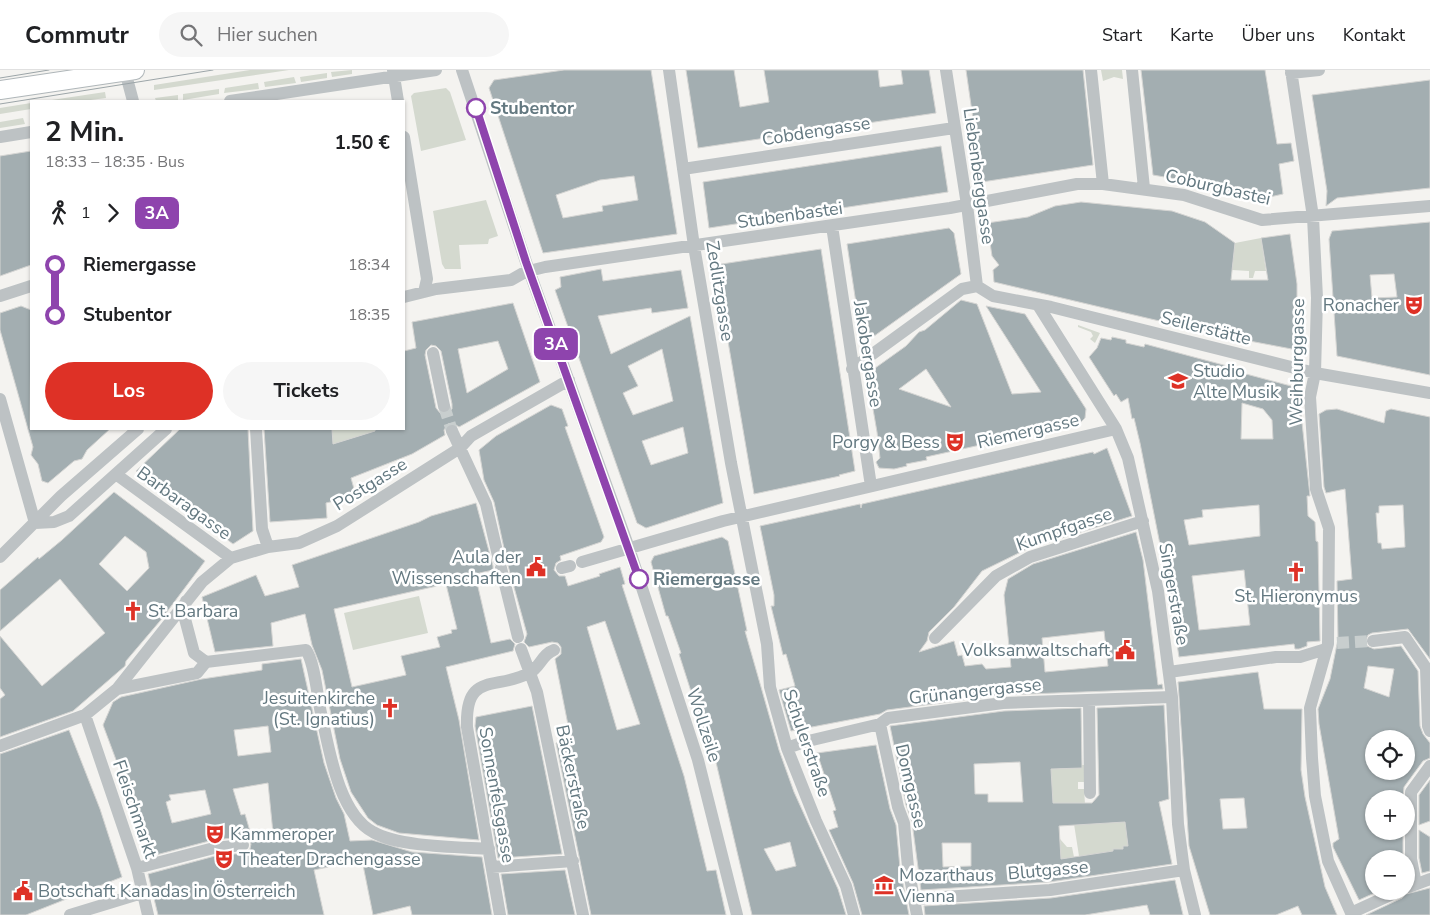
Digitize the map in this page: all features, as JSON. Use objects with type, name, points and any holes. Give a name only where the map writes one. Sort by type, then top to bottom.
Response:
[{"type":"main road","points":[[0,90],[130,71]]},
{"type":"street","points":[[236,100],[394,74],[436,70]]},
{"type":"street","name":"Wollzeile","points":[[462,70],[628,548],[698,760],[737,915]]},
{"type":"street","name":"Zedlitzgasse","points":[[669,70],[694,246],[740,517]]},
{"type":"street","name":"Liebenberggasse","points":[[946,70],[967,205],[977,286]]},
{"type":"street","points":[[1091,70],[1104,184]]},
{"type":"street","points":[[1132,70],[1144,188]]},
{"type":"street","points":[[1291,72],[1319,70]]},
{"type":"street","points":[[130,71],[133,100]]},
{"type":"street","name":"Weihburggasse","points":[[1291,72],[1313,217],[1317,298],[1315,373],[1310,397],[1316,489],[1329,528],[1330,645],[1310,708],[1315,796],[1328,861],[1351,914]]},
{"type":"street","points":[[394,74],[398,100]]},
{"type":"street","name":"Cobdengasse","points":[[683,170],[954,128]]},
{"type":"street","points":[[0,137],[30,132]]},
{"type":"street","points":[[405,149],[408,184],[427,280],[424,292]]},
{"type":"street","name":"Coburgbastei","points":[[967,205],[1077,184],[1104,184],[1184,194],[1262,220],[1430,206]]},
{"type":"street","name":"Stubenbastei","points":[[405,297],[424,292],[511,280],[530,270],[967,205]]},
{"type":"street","name":"Jakobergasse","points":[[832,226],[871,486]]},
{"type":"street","points":[[0,296],[30,286]]},
{"type":"street","points":[[852,369],[962,289],[977,286]]},
{"type":"street","name":"Seilerstätte","points":[[977,286],[993,296],[1038,304],[1315,373],[1430,393]]},
{"type":"street","name":"Singerstraße","points":[[1038,304],[1116,429],[1128,458],[1158,591],[1172,697],[1178,824],[1184,870],[1195,915]]},
{"type":"street","points":[[433,353],[444,406]]},
{"type":"street","name":"Postgasse","points":[[0,746],[85,715],[117,689],[202,582],[231,558],[268,547],[299,543],[337,526],[460,448],[472,436],[569,380]]},
{"type":"street","points":[[0,399],[35,523]]},
{"type":"street","name":"Riemergasse","points":[[628,548],[740,517],[1116,429]]},
{"type":"street","points":[[0,557],[61,496],[137,430]]},
{"type":"street","points":[[35,523],[54,522],[69,516],[117,475],[165,430]]},
{"type":"street","points":[[256,430],[262,529],[268,547]]},
{"type":"street","name":"Bäckerstraße","points":[[452,431],[486,504],[519,643],[538,692],[583,915]]},
{"type":"street","name":"Barbaragasse","points":[[117,475],[231,558]]},
{"type":"street","name":"Schulerstraße","points":[[740,517],[767,644],[770,687],[787,748],[816,821],[846,886],[854,915]]},
{"type":"street","name":"Kumpfgasse","points":[[935,638],[996,576],[1030,557],[1143,521]]},
{"type":"street","points":[[571,565],[628,548]]},
{"type":"street","points":[[186,601],[184,615],[194,653],[206,662],[306,650],[333,769],[341,790],[362,824],[374,833],[420,844],[489,849]]},
{"type":"street","points":[[1373,640],[1405,638],[1426,668],[1428,726],[1430,731]]},
{"type":"street","points":[[1169,672],[1276,657],[1300,657],[1330,645]]},
{"type":"street","points":[[530,673],[547,652],[554,650]]},
{"type":"street","name":"Postgasse","points":[[117,689],[197,673],[206,662]]},
{"type":"street","name":"Sonnenfelsgasse","points":[[500,915],[466,727],[466,715],[470,699],[482,686],[530,673]]},
{"type":"street","name":"Grünangergasse","points":[[787,748],[804,742],[880,724],[888,718],[1003,703],[1172,697]]},
{"type":"street","points":[[1089,700],[1090,793]]},
{"type":"street","name":"Fleischmarkt","points":[[85,715],[137,868],[148,915]]},
{"type":"street","name":"Domgasse","points":[[880,724],[898,807],[904,823],[908,868],[916,915]]},
{"type":"street","points":[[1411,850],[1411,792],[1430,766]]},
{"type":"street","points":[[137,868],[214,848],[243,845]]},
{"type":"street","points":[[492,867],[573,861]]},
{"type":"street","name":"Blutgasse","points":[[914,899],[1050,890],[1184,870]]},
{"type":"street","points":[[1415,885],[1430,879]]},
{"type":"street","points":[[70,915],[142,893]]},
{"type":"street","points":[[1351,914],[1380,900]]},
{"type":"shaded area","points":[[250,70],[289,70],[154,90],[154,85]]},
{"type":"shaded area","points":[[352,70],[352,74],[332,77],[331,72]]},
{"type":"shaded area","points":[[1101,70],[1122,70],[1123,79],[1114,77],[1103,81]]},
{"type":"shaded area","points":[[327,73],[327,78],[301,82],[300,77]]},
{"type":"shaded area","points":[[294,77],[296,83],[265,87],[264,82]]},
{"type":"shaded area","points":[[258,83],[259,89],[224,93],[225,88]]},
{"type":"shaded area","points":[[446,88],[450,92],[466,140],[421,151],[411,96],[414,93]]},
{"type":"shaded area","points":[[219,89],[219,94],[183,100],[183,94]]},
{"type":"shaded area","points":[[105,92],[106,98],[91,100],[52,100]]},
{"type":"shaded area","points":[[178,95],[178,100],[156,100],[155,98]]},
{"type":"shaded area","points":[[30,103],[30,109],[0,114],[0,108]]},
{"type":"shaded area","points":[[23,118],[25,124],[0,128],[0,122]]},
{"type":"shaded area","points":[[486,200],[498,236],[489,239],[488,244],[459,245],[461,269],[445,269],[442,264],[433,211]]},
{"type":"shaded area","points":[[1261,238],[1266,271],[1255,271],[1253,278],[1249,278],[1249,271],[1232,270],[1235,243]]},
{"type":"shaded area","points":[[1078,325],[1100,333],[1095,343],[1090,339],[1093,336],[1091,332],[1078,327]]},
{"type":"shaded area","points":[[332,430],[375,430],[375,431],[333,444]]},
{"type":"shaded area","points":[[419,596],[428,633],[353,650],[344,613]]},
{"type":"shaded area","points":[[1081,765],[1084,765],[1084,782],[1078,782],[1078,789],[1084,789],[1085,804],[1053,803],[1050,766],[1060,769],[1081,768]]},
{"type":"shaded area","points":[[1126,822],[1128,846],[1123,846],[1123,849],[1113,849],[1113,854],[1079,856],[1074,824]]},
{"type":"shaded area","points":[[1060,839],[1067,847],[1072,847],[1074,857],[1061,859]]},
{"type":"building","points":[[564,70],[651,70],[677,234],[543,253],[489,88],[494,80]],"holes":[[[634,176],[638,200],[602,206],[603,211],[563,218],[556,195],[600,180]]]},
{"type":"building","points":[[686,70],[734,70],[740,107],[769,102],[764,70],[878,70],[880,87],[903,84],[901,70],[929,70],[936,113],[698,148]]},
{"type":"building","points":[[966,70],[1083,70],[1093,165],[982,182]]},
{"type":"building","points":[[1141,70],[1265,70],[1277,144],[1291,143],[1294,161],[1279,164],[1283,194],[1261,199],[1242,197],[1199,183],[1153,175]]},
{"type":"building","points":[[1430,80],[1430,188],[1337,198],[1326,206],[1327,191],[1312,95]]},
{"type":"building","points":[[941,146],[948,192],[709,228],[703,182]]},
{"type":"building","points":[[30,151],[30,265],[0,276],[0,156]]},
{"type":"building","points":[[1081,202],[1172,211],[1205,222],[1235,243],[1231,280],[1268,280],[1261,238],[1290,234],[1297,284],[1297,350],[1223,336],[994,282],[993,270],[999,265],[992,256],[987,223],[1028,217],[1055,206]]},
{"type":"building","points":[[1430,222],[1430,375],[1337,356],[1329,239],[1332,231]],"holes":[[[1394,274],[1397,297],[1372,298],[1370,275]]]},
{"type":"building","points":[[949,228],[954,233],[961,274],[870,339],[861,336],[847,244]]},
{"type":"building","points":[[821,249],[855,471],[840,476],[754,494],[715,265]]},
{"type":"building","points":[[601,269],[603,281],[681,270],[688,308],[652,313],[651,308],[598,316],[611,354],[690,316],[723,503],[646,528],[637,523],[555,290],[561,287],[560,277]],"holes":[[[662,349],[673,401],[633,415],[623,393],[638,386],[628,366]],[[683,427],[688,453],[651,465],[642,441]]]},
{"type":"building","points":[[961,300],[977,304],[1012,394],[1041,392],[986,306],[1025,314],[1086,409],[1085,418],[1080,423],[926,457],[927,460],[906,464],[907,466],[894,469],[879,468],[876,462],[880,458],[877,432],[868,380],[864,376],[906,346],[919,332],[925,330]],"holes":[[[926,369],[951,407],[899,389]]]},
{"type":"building","points":[[513,303],[540,382],[459,427],[453,423],[448,424],[444,430],[445,435],[412,454],[351,478],[356,496],[326,503],[327,518],[270,522],[264,430],[332,430],[333,444],[375,430],[405,430],[405,351],[416,348],[412,322]],"holes":[[[498,341],[508,369],[467,393],[458,349]],[[431,345],[436,346],[441,351],[452,404],[452,409],[446,414],[441,414],[436,408],[425,355],[426,350]]]},
{"type":"building","points":[[21,306],[30,310],[30,430],[109,430],[87,450],[82,459],[74,461],[48,483],[42,481],[38,464],[31,455],[33,447],[0,330],[0,313]]},
{"type":"building","points":[[1112,337],[1126,340],[1126,343],[1144,347],[1145,344],[1231,367],[1231,370],[1291,386],[1299,395],[1310,496],[1307,496],[1308,516],[1315,522],[1316,541],[1318,542],[1320,641],[1307,642],[1307,646],[1299,649],[1295,649],[1294,644],[1179,657],[1167,580],[1140,443],[1134,418],[1132,419],[1128,398],[1121,402],[1116,394],[1114,396],[1089,357],[1097,348],[1101,338],[1111,340]],"holes":[[[1242,403],[1263,409],[1272,420],[1273,439],[1241,439]],[[1259,505],[1260,536],[1189,545],[1184,520],[1203,517],[1202,510]],[[1244,570],[1250,625],[1199,630],[1192,576]]]},
{"type":"building","points":[[551,405],[562,409],[568,426],[565,427],[604,537],[601,542],[560,556],[561,560],[556,563],[554,570],[559,576],[565,576],[568,586],[600,576],[599,574],[620,567],[625,584],[622,585],[684,776],[707,871],[716,870],[726,915],[591,915],[556,743],[571,740],[555,659],[561,654],[561,647],[558,643],[552,642],[529,647],[524,642],[527,634],[507,562],[494,502],[484,480],[479,450],[496,436]],"holes":[[[605,621],[640,724],[617,730],[587,627]]]},
{"type":"building","points":[[1337,409],[1384,423],[1386,411],[1391,409],[1430,417],[1430,659],[1408,629],[1372,633],[1368,635],[1365,642],[1367,646],[1374,649],[1401,646],[1418,671],[1420,726],[1430,743],[1430,758],[1423,761],[1415,772],[1415,730],[1365,730],[1365,780],[1409,780],[1404,790],[1365,790],[1365,840],[1403,840],[1403,850],[1365,850],[1365,897],[1359,900],[1333,847],[1333,843],[1339,839],[1319,724],[1318,709],[1330,679],[1338,639],[1337,581],[1352,579],[1345,489],[1326,493],[1319,414],[1326,410]],"holes":[[[1403,505],[1405,547],[1382,549],[1381,543],[1378,543],[1376,513],[1379,513],[1379,506]],[[1368,666],[1394,669],[1389,697],[1364,688]]]},
{"type":"building","points":[[179,430],[248,430],[253,531],[233,544],[136,471]]},
{"type":"building","points":[[1107,448],[1132,516],[1027,549],[982,571],[954,607],[929,632],[927,641],[919,652],[954,641],[958,656],[962,655],[965,666],[982,664],[986,669],[1011,667],[1004,595],[1008,579],[1033,564],[1136,532],[1143,560],[1158,685],[1162,684],[1163,689],[1002,695],[887,710],[880,714],[791,731],[779,690],[795,686],[786,654],[783,655],[771,606],[774,606],[774,595],[760,526],[860,504],[861,508],[862,504],[1093,452],[1094,454]],"holes":[[[1104,631],[1108,666],[1045,672],[1042,638]]]},
{"type":"building","points":[[114,492],[205,561],[160,621],[126,661],[125,666],[73,711],[0,737],[0,699],[5,695],[0,688],[0,636],[42,686],[105,633],[60,579],[0,631],[0,590],[38,557],[39,559]],"holes":[[[125,536],[146,552],[149,568],[127,591],[99,564]]]},
{"type":"building","points":[[476,503],[493,566],[493,570],[475,574],[491,643],[510,639],[515,644],[513,651],[446,667],[459,720],[479,840],[399,833],[377,825],[368,818],[351,792],[340,759],[322,670],[312,645],[305,614],[271,623],[273,646],[215,652],[202,597],[256,575],[265,596],[299,587],[292,565],[419,522],[431,516]],"holes":[[[446,584],[457,629],[451,630],[452,633],[437,637],[440,647],[401,656],[406,675],[352,687],[334,609]]]},
{"type":"building","points":[[722,537],[728,541],[747,631],[745,631],[779,750],[794,792],[838,889],[846,915],[752,915],[715,758],[707,731],[704,732],[679,654],[681,653],[668,616],[666,616],[651,562],[654,556]],"holes":[[[790,842],[796,866],[776,871],[764,849]]]},
{"type":"building","points":[[301,659],[324,763],[336,798],[344,814],[350,841],[372,840],[412,852],[482,857],[492,915],[412,915],[410,906],[373,915],[362,860],[314,870],[324,915],[158,915],[148,874],[215,856],[244,853],[250,849],[251,844],[249,840],[243,837],[213,840],[152,856],[103,725],[113,702],[121,697],[202,679],[262,670],[262,664]],"holes":[[[268,726],[271,752],[238,756],[234,730]],[[268,783],[273,833],[251,835],[245,814],[241,815],[233,789]],[[205,790],[211,814],[172,823],[166,802],[171,800],[169,795]]]},
{"type":"building","points":[[1258,672],[1264,709],[1302,709],[1301,770],[1305,797],[1325,887],[1337,915],[1302,915],[1298,906],[1276,915],[1210,915],[1189,846],[1178,682]],"holes":[[[1244,798],[1247,828],[1223,829],[1220,799]]]},
{"type":"building","points":[[1164,705],[1169,799],[1159,802],[1172,864],[1049,882],[921,890],[912,822],[906,805],[890,726],[1004,711],[1081,708],[1082,768],[1051,769],[1053,803],[1092,803],[1099,795],[1097,708]],"holes":[[[1020,762],[1023,802],[988,802],[988,794],[975,794],[974,764]],[[1125,822],[1128,846],[1123,846],[1123,849],[1113,849],[1113,851],[1061,859],[1059,826]],[[942,843],[971,843],[971,866],[943,867]]]},
{"type":"building","points":[[532,706],[562,854],[498,858],[475,726],[476,717]]},
{"type":"building","points":[[69,730],[100,809],[122,877],[26,915],[0,915],[0,754]]},
{"type":"building","points":[[876,745],[890,809],[896,825],[900,868],[909,915],[862,915],[853,883],[829,830],[838,827],[833,811],[836,810],[817,753]]},
{"type":"building","points":[[1430,780],[1430,821],[1419,825],[1419,795]]},
{"type":"building","points":[[1419,830],[1430,837],[1430,871],[1422,873],[1419,858]]},
{"type":"building","points":[[565,870],[575,915],[508,915],[501,874]]},
{"type":"building","points":[[1175,880],[1183,915],[1150,915],[1147,905],[1085,915],[925,915],[924,906],[1051,898]]},
{"type":"building","points":[[1430,888],[1430,915],[1366,915],[1398,900],[1415,900],[1415,892]]},
{"type":"tunnel","points":[[444,406],[452,431]]},
{"type":"tunnel","points":[[1337,643],[1373,641]]},
{"type":"tram line","points":[[0,78],[49,70]]},
{"type":"tram line","points":[[0,104],[213,70]]},
{"type":"bus line","name":"3A","points":[[476,108],[526,262],[639,579]]},
{"type":"place","name":"Stubentor","points":[[476,108]]},
{"type":"place","name":"Ronacher","points":[[1414,305]]},
{"type":"place","name":"Studio Alte Musik","points":[[1178,381]]},
{"type":"place","name":"Porgy & Bess","points":[[955,442]]},
{"type":"place","name":"Aula der Wissenschaften","points":[[536,567]]},
{"type":"place","name":"St. Hieronymus","points":[[1296,572]]},
{"type":"place","name":"Riemergasse","points":[[639,579]]},
{"type":"place","name":"St. Barbara","points":[[133,611]]},
{"type":"place","name":"Volksanwaltschaft","points":[[1125,650]]},
{"type":"place","name":"Jesuitenkirche (St. Ignatius)","points":[[390,708]]},
{"type":"place","name":"Kammeroper","points":[[215,834]]},
{"type":"place","name":"Theater Drachengasse","points":[[224,859]]},
{"type":"place","name":"Mozarthaus Vienna","points":[[884,885]]},
{"type":"place","name":"Botschaft Kanadas in Österreich","points":[[23,891]]}]
